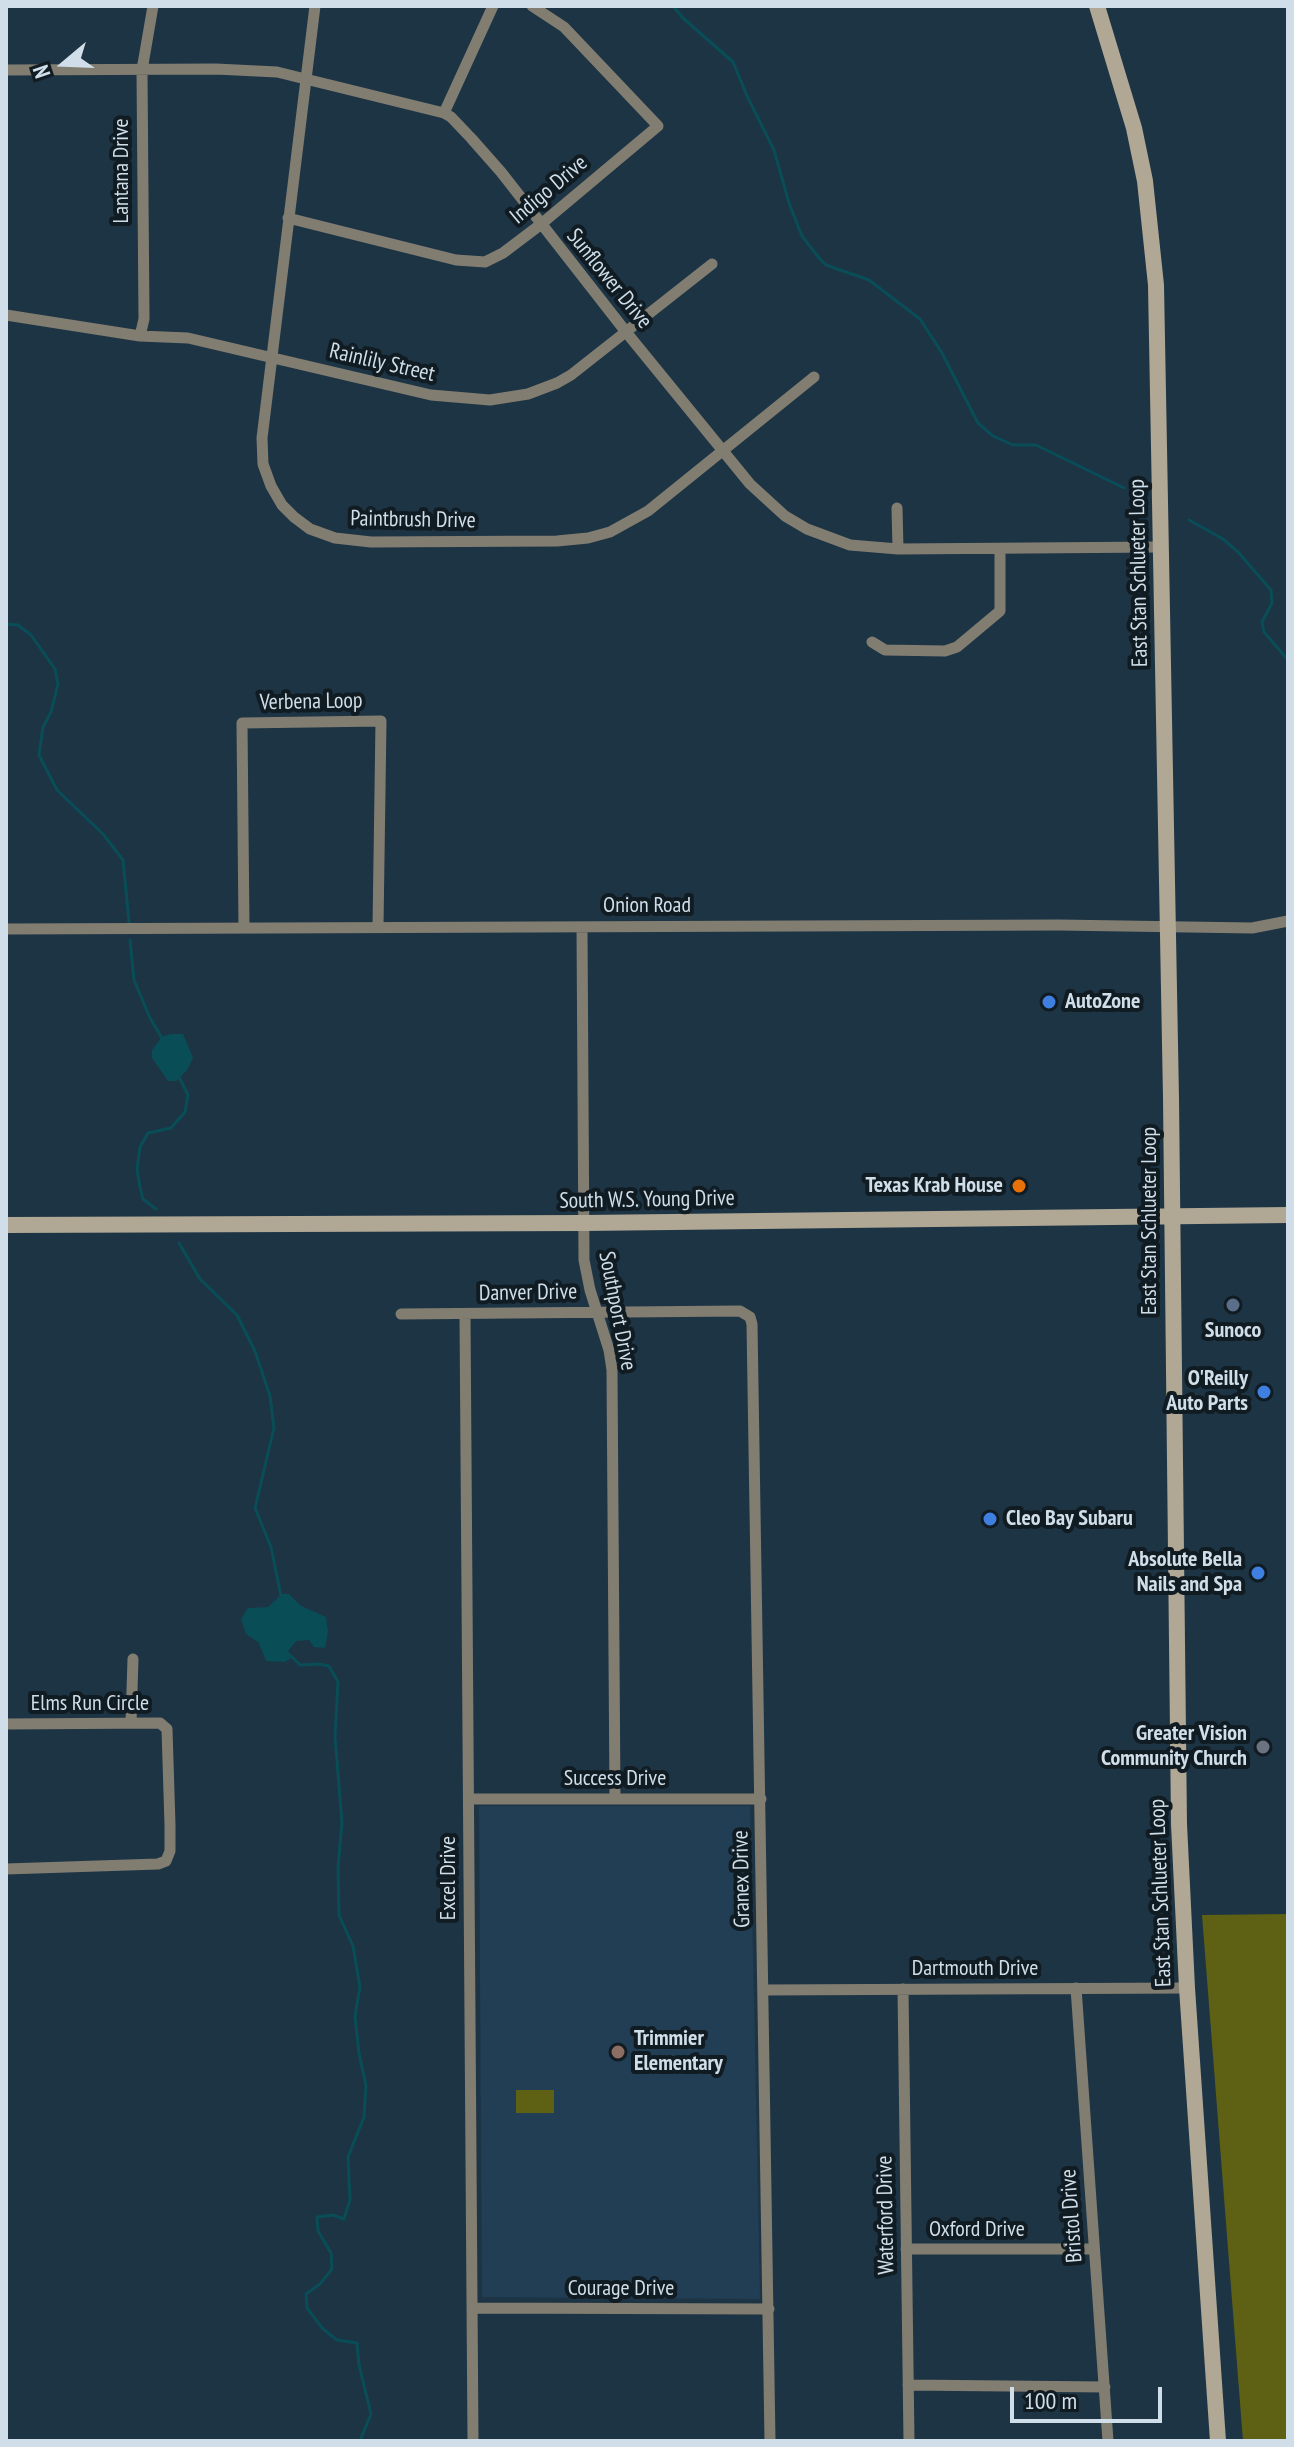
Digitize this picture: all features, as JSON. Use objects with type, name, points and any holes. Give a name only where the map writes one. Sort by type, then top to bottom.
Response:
[{"type":"main road","name":"East Stan Schlueter Loop","points":[[1097,6],[1134,128],[1152,229],[1156,285],[1179,1812],[1187,1988],[1218,2441]]},
{"type":"main road","name":"South W.S. Young Drive","points":[[6,1225],[583,1223],[1288,1215]]},
{"type":"street","name":"Lantana Drive","points":[[140,336],[144,319],[142,70],[153,6]]},
{"type":"street","name":"Paintbrush Drive","points":[[315,6],[262,438],[263,464],[271,486],[282,505],[310,529],[335,538],[371,542],[557,541],[610,532],[648,511],[814,377]]},
{"type":"street","points":[[6,70],[277,72],[444,113],[493,6]]},
{"type":"street","name":"Indigo Drive","points":[[288,218],[472,263],[495,259],[658,126],[564,27],[532,6]]},
{"type":"street","name":"Sunflower Drive","points":[[444,113],[471,138],[724,450],[767,501],[785,516],[807,529],[850,545],[898,549],[1159,547]]},
{"type":"street","name":"Rainlily Street","points":[[6,315],[140,336],[188,338],[431,395],[490,400],[528,394],[557,383],[712,264]]},
{"type":"street","points":[[897,508],[898,549]]},
{"type":"street","points":[[872,642],[885,650],[945,651],[957,647],[1000,611],[1000,549]]},
{"type":"street","name":"Verbena Loop","points":[[244,928],[242,723],[381,721],[378,927]]},
{"type":"street","name":"Onion Road","points":[[6,929],[1059,925],[1252,928],[1288,921]]},
{"type":"street","name":"Southport Drive","points":[[582,927],[583,1223],[586,1274],[612,1370],[615,1799]]},
{"type":"street","name":"Danver Drive","points":[[401,1314],[740,1311],[750,1317]]},
{"type":"street","name":"Excel Drive","points":[[465,1314],[473,2441]]},
{"type":"street","name":"Granex Drive","points":[[750,1317],[761,1799],[770,2441]]},
{"type":"street","points":[[131,1722],[133,1659]]},
{"type":"street","name":"Elms Run Circle","points":[[6,1724],[160,1723],[167,1729],[170,1825],[170,1851],[166,1861],[158,1864],[6,1869]]},
{"type":"street","name":"Success Drive","points":[[469,1799],[761,1799]]},
{"type":"street","name":"Bristol Drive","points":[[1076,1988],[1108,2441]]},
{"type":"street","name":"Dartmouth Drive","points":[[764,1990],[1187,1988]]},
{"type":"street","name":"Waterford Drive","points":[[903,1989],[909,2441]]},
{"type":"street","name":"Oxford Drive","points":[[906,2249],[1094,2249]]},
{"type":"street","name":"Courage Drive","points":[[472,2308],[769,2309]]},
{"type":"street","points":[[908,2385],[1105,2387]]},
{"type":"shaded area","points":[[183,1034],[193,1058],[176,1081],[168,1081],[152,1058],[152,1050],[162,1037]]},
{"type":"shaded area","points":[[282,1594],[289,1594],[301,1606],[326,1617],[328,1632],[325,1648],[314,1647],[309,1640],[296,1641],[288,1651],[293,1657],[285,1662],[266,1661],[259,1643],[246,1634],[241,1619],[248,1608],[268,1607]]},
{"type":"shaded area","name":"Trimmier Elementary","points":[[479,1806],[750,1806],[760,2299],[482,2297]]},
{"type":"shaded area","points":[[1288,1914],[1288,2441],[1243,2441],[1202,1915]]},
{"type":"shaded area","points":[[516,2090],[554,2090],[554,2113],[516,2113]]},
{"type":"waterway","points":[[673,6],[733,62],[774,150],[802,236],[819,258],[826,265],[869,280],[920,319],[942,353],[978,423],[993,436],[1013,445],[1036,445],[1124,488]]},
{"type":"waterway","points":[[1189,520],[1223,539],[1271,590],[1272,603],[1262,622],[1264,632],[1288,660]]},
{"type":"waterway","points":[[6,624],[18,625],[31,635],[55,669],[58,684],[51,712],[43,727],[39,755],[57,790],[103,834],[123,860],[129,922]]},
{"type":"waterway","points":[[130,940],[134,980],[163,1040]]},
{"type":"waterway","points":[[156,1209],[143,1199],[137,1169],[140,1147],[148,1133],[171,1128],[185,1112],[188,1095],[179,1077]]},
{"type":"waterway","points":[[179,1243],[200,1279],[237,1315],[255,1351],[270,1396],[274,1428],[255,1508],[271,1547],[281,1596]]},
{"type":"waterway","points":[[291,1656],[300,1665],[329,1666],[338,1682],[335,1737],[342,1822],[338,1868],[339,1915],[353,1946],[360,1987],[355,2016],[366,2086],[364,2117],[348,2157],[350,2200],[344,2219],[333,2215],[317,2217],[318,2231],[331,2253],[332,2269],[320,2284],[306,2294],[307,2308],[323,2329],[337,2340],[357,2343],[371,2414],[360,2441]]},
{"type":"place","name":"AutoZone","points":[[1049,1002]]},
{"type":"place","name":"Texas Krab House","points":[[1019,1186]]},
{"type":"place","name":"Sunoco","points":[[1233,1305]]},
{"type":"place","name":"O'Reilly Auto Parts","points":[[1264,1392]]},
{"type":"place","name":"Cleo Bay Subaru","points":[[990,1519]]},
{"type":"place","name":"Absolute Bella Nails and Spa","points":[[1258,1573]]},
{"type":"place","name":"Greater Vision Community Church","points":[[1263,1747]]},
{"type":"place","name":"Trimmier Elementary","points":[[618,2052]]}]
